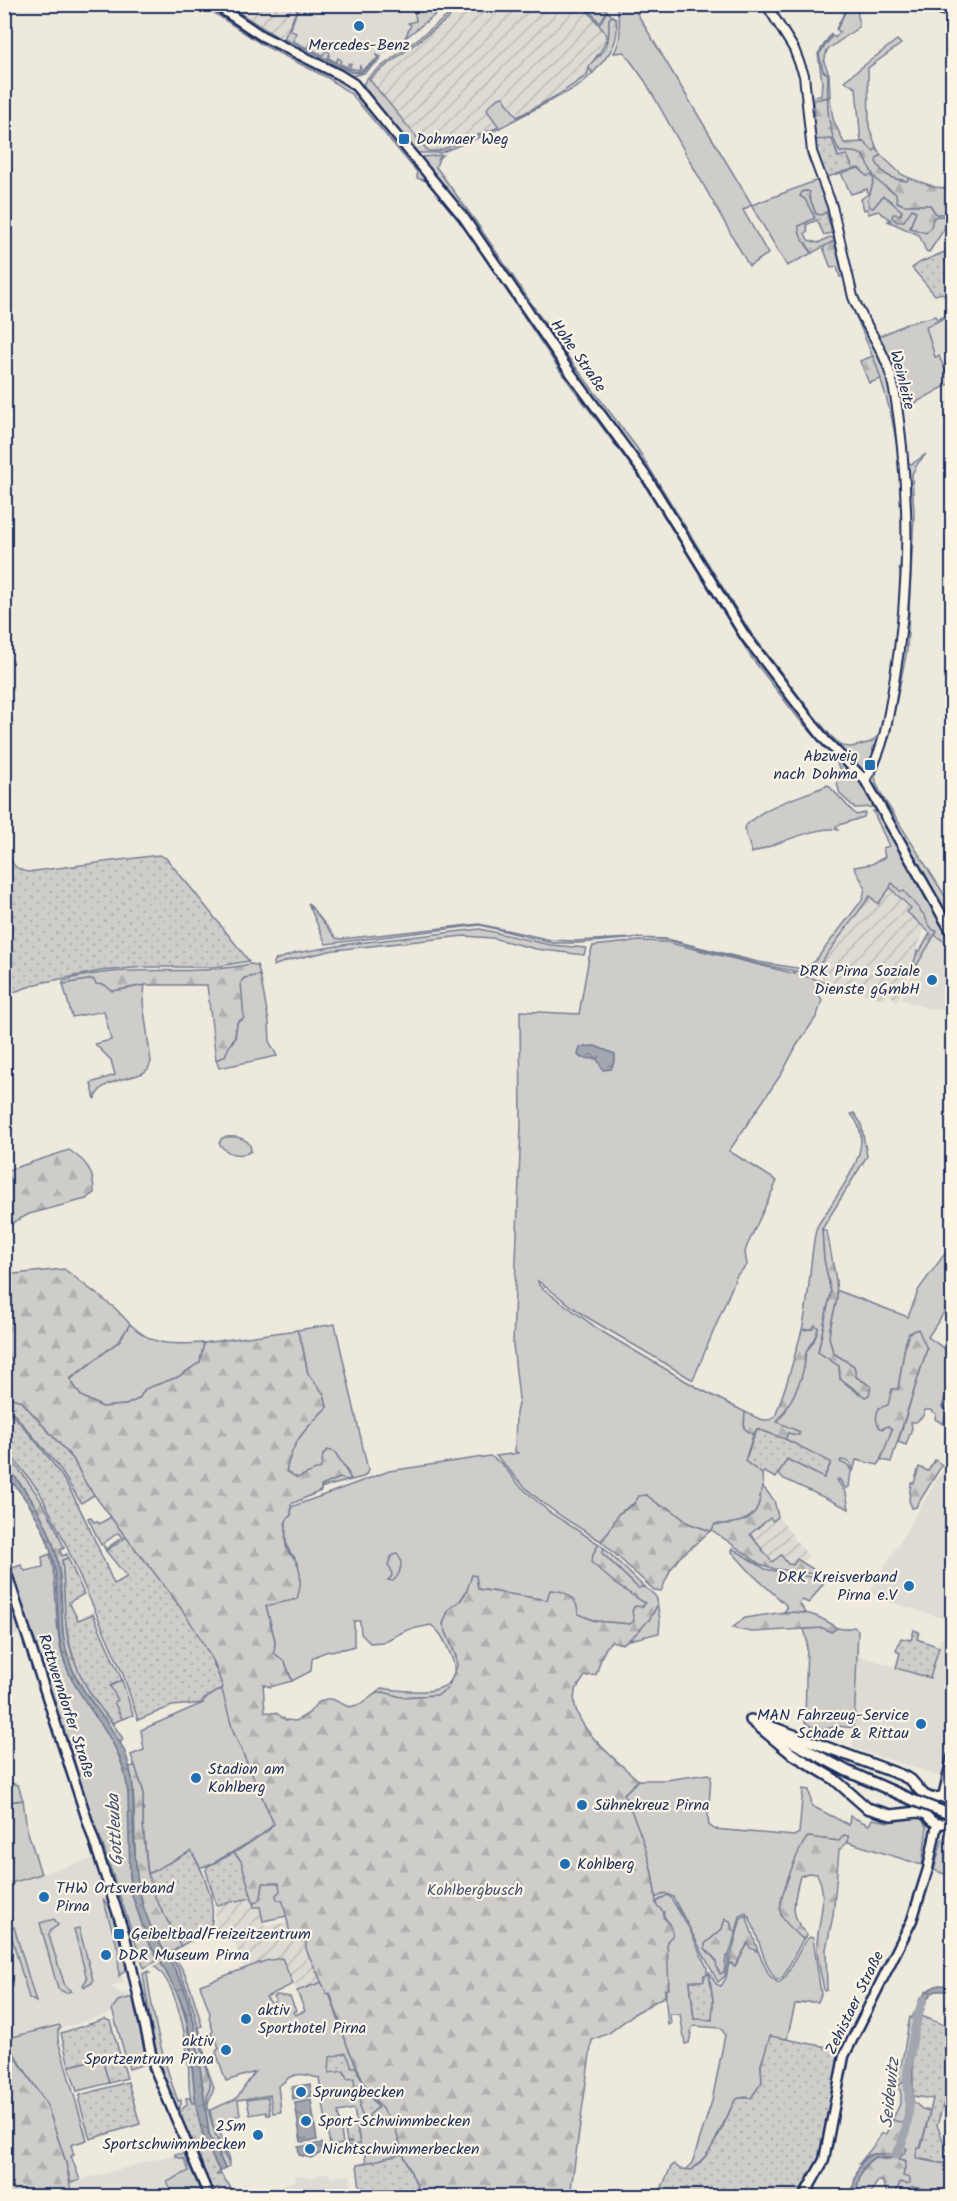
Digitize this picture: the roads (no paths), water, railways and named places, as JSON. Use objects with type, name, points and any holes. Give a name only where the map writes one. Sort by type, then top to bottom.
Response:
[{"type":"highway","points":[[751,1720],[901,1775],[911,1780],[924,1795],[933,1799]]},
{"type":"highway","points":[[751,1720],[847,1771],[915,1802],[947,1821]]},
{"type":"highway","points":[[751,1720],[791,1753],[834,1779],[867,1808],[891,1815],[918,1812],[927,1814]]},
{"type":"main road","name":"Hohe Straße","points":[[214,4],[262,36],[354,84],[464,218],[567,368],[646,476],[745,636],[825,740],[865,780],[952,933]]},
{"type":"main road","name":"Rottwerndorfer Straße","points":[[4,1565],[125,1936],[154,2067],[208,2196]]},
{"type":"main road","points":[[943,1797],[952,1758]]},
{"type":"main road","points":[[943,1797],[933,1799],[927,1806],[927,1814],[931,1820],[947,1821]]},
{"type":"main road","points":[[943,1797],[952,1805]]},
{"type":"main road","name":"Zehistaer Straße","points":[[804,2196],[827,2151],[843,2056],[912,1920],[928,1869],[947,1821]]},
{"type":"street","name":"Weinleite","points":[[766,4],[794,49],[804,75],[814,159],[832,206],[853,297],[858,310],[883,352],[890,371],[898,417],[907,514],[900,648],[883,738],[875,762],[865,780]]},
{"type":"street","points":[[912,4],[937,8],[952,14]]},
{"type":"water","points":[[595,1046],[615,1054],[611,1069],[603,1070],[597,1059],[581,1058],[578,1055],[580,1047]]},
{"type":"water","points":[[5,1465],[32,1500],[52,1540],[59,1569],[63,1631],[72,1668],[128,1759],[133,1784],[135,1858],[139,1890],[156,1938],[167,1955],[159,1960],[148,1942],[129,1886],[128,1795],[120,1759],[105,1730],[77,1689],[64,1661],[52,1556],[37,1518],[5,1474]]},
{"type":"water","points":[[169,1958],[184,1988],[194,2023],[209,2134],[225,2168],[220,2172],[199,2120],[194,2093],[190,2036],[184,2009],[161,1963]]},
{"type":"water","points":[[939,1985],[952,1986],[952,1993],[936,1991],[929,1996],[923,2012],[917,2010],[924,1994]]},
{"type":"water","points":[[916,2014],[919,2015],[907,2072],[909,2098],[903,2146],[892,2158],[876,2157],[871,2160],[859,2179],[856,2196],[852,2196],[857,2171],[864,2159],[874,2154],[894,2154],[900,2146],[905,2122],[907,2055]]},
{"type":"water","name":"Sprungbecken","points":[[310,2084],[312,2096],[293,2099],[291,2087]]},
{"type":"water","name":"Sport-Schwimmbecken","points":[[311,2100],[317,2140],[301,2142],[295,2103]]},
{"type":"water","name":"Nichtschwimmerbecken","points":[[322,2143],[323,2152],[311,2158],[299,2155],[298,2147]]},
{"type":"waterway","points":[[837,29],[849,4]]},
{"type":"waterway","points":[[832,36],[819,54],[823,71],[828,74],[830,124],[840,152],[859,153],[864,156],[874,176],[896,194],[897,202],[904,205],[930,205],[936,214],[952,214]]},
{"type":"waterway","name":"Seidewitz","points":[[895,2155],[902,2144],[908,2119],[907,2072],[923,2000]]},
{"type":"place","name":"Mercedes-Benz","points":[[359,26]]},
{"type":"place","name":"Dohmaer Weg","points":[[404,139]]},
{"type":"place","name":"Abzweig nach Dohma","points":[[870,765]]},
{"type":"place","name":"DRK Pirna Soziale Dienste gGmbH","points":[[932,980]]},
{"type":"place","name":"DRK Kreisverband Pirna e.V","points":[[909,1586]]},
{"type":"place","name":"MAN Fahrzeug-Service Schade & Rittau","points":[[921,1724]]},
{"type":"place","name":"Stadion am Kohlberg","points":[[196,1778]]},
{"type":"place","name":"Sühnekreuz Pirna","points":[[582,1805]]},
{"type":"place","name":"Kohlberg","points":[[565,1864]]},
{"type":"place","name":"THW Ortsverband Pirna","points":[[44,1897]]},
{"type":"place","name":"Geibeltbad/Freizeitzentrum","points":[[119,1934]]},
{"type":"place","name":"DDR Museum Pirna","points":[[106,1955]]},
{"type":"place","name":"aktiv Sporthotel Pirna","points":[[246,2019]]},
{"type":"place","name":"aktiv Sportzentrum Pirna","points":[[226,2050]]},
{"type":"place","name":"Sprungbecken","points":[[301,2092]]},
{"type":"place","name":"Sport-Schwimmbecken","points":[[306,2121]]},
{"type":"place","name":"25m Sportschwimmbecken","points":[[258,2135]]},
{"type":"place","name":"Nichtschwimmerbecken","points":[[310,2149]]},
{"type":"water label","name":"Gottleuba","points":[[116,1830]]},
{"type":"park label","name":"Kohlbergbusch","points":[[475,1890]]}]
